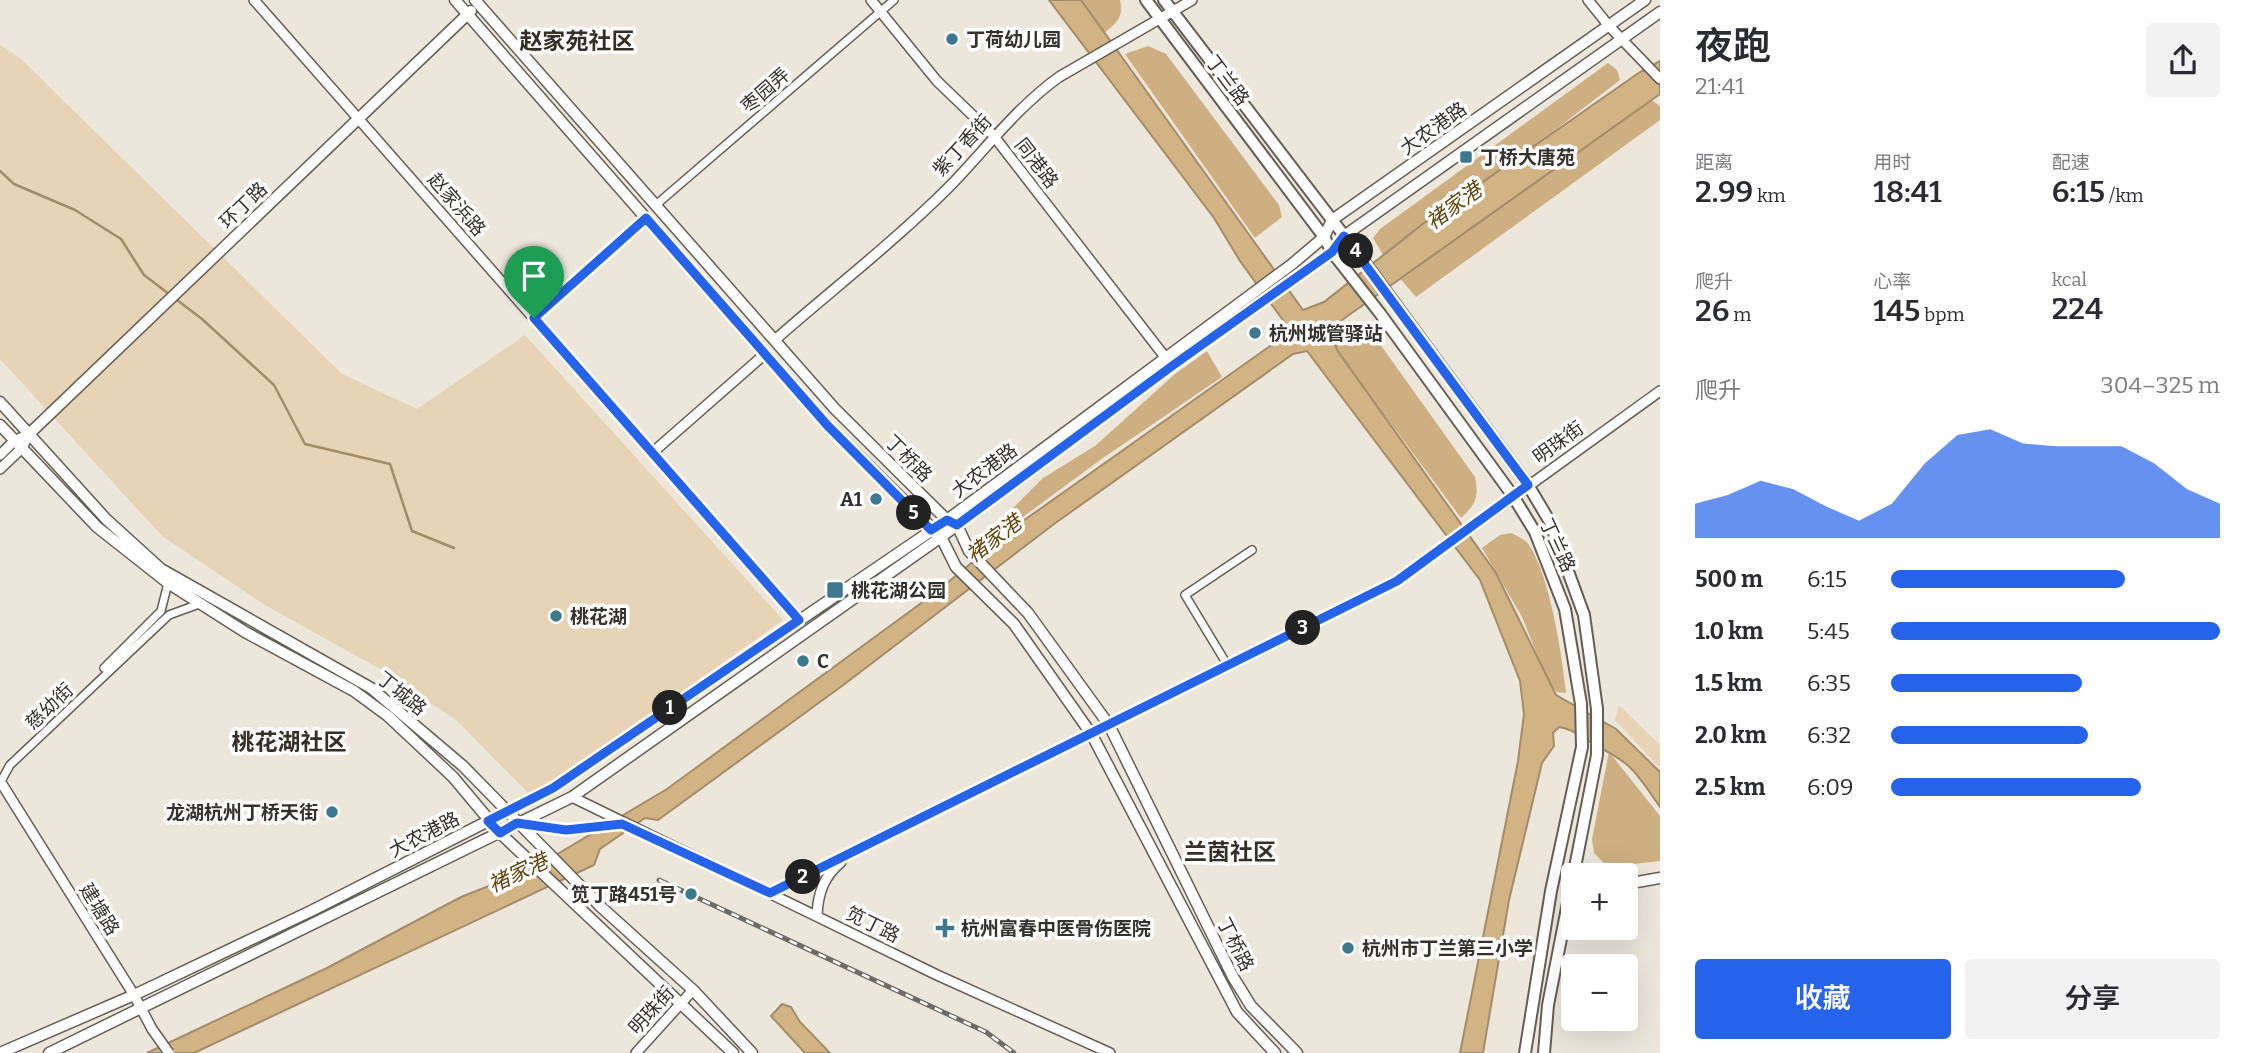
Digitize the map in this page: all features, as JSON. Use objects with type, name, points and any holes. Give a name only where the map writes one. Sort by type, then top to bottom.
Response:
[{"type":"main road","name":"丁桥路","points":[[455,0],[827,425],[941,537],[956,567],[1014,624],[1092,735],[1237,1012],[1275,1053]]},
{"type":"main road","name":"丁兰路","points":[[1146,0],[1324,237],[1332,252],[1353,275],[1513,496],[1535,531],[1566,609],[1581,704],[1582,747],[1551,891],[1525,1053]]},
{"type":"main road","name":"丁兰路","points":[[1164,0],[1388,293],[1528,485],[1550,522],[1584,615],[1597,709],[1597,755],[1577,863]]},
{"type":"main road","name":"大农港路","points":[[0,1053],[134,995],[313,910],[553,788],[947,520],[1291,265],[1324,237],[1332,220],[1645,0]]},
{"type":"main road","name":"环丁路","points":[[29,433],[468,15],[477,1]]},
{"type":"main road","name":"丁桥路","points":[[477,1],[835,409],[947,520],[957,525],[969,551],[1028,613],[1065,660],[1109,726],[1233,977],[1251,1006],[1297,1053]]},
{"type":"main road","name":"大农港路","points":[[49,1053],[572,797],[941,537],[1172,366],[1268,300],[1332,252],[1344,236],[1660,12]]},
{"type":"main road","name":"丁城路","points":[[0,402],[106,519],[161,569],[371,688],[463,766],[601,907],[693,990],[751,1053]]},
{"type":"main road","name":"丁城路","points":[[0,425],[97,527],[168,583],[199,604],[354,691],[388,716],[453,777],[500,833],[683,1002],[733,1053]]},
{"type":"main road","points":[[1638,882],[1660,878]]},
{"type":"main road","name":"丁兰路","points":[[1544,1053],[1548,1005],[1561,940]]},
{"type":"street","name":"赵家浜路","points":[[254,0],[799,620]]},
{"type":"street","name":"同港路","points":[[871,0],[937,81],[993,135],[1165,356]]},
{"type":"street","name":"枣园弄","points":[[657,204],[894,0]]},
{"type":"street","name":"紫丁香街","points":[[776,339],[949,187],[993,135],[1038,92],[1192,0]]},
{"type":"street","points":[[1588,0],[1660,79]]},
{"type":"street","points":[[534,318],[646,218]]},
{"type":"street","points":[[652,453],[765,354]]},
{"type":"street","name":"明珠街","points":[[770,893],[1397,581],[1660,391]]},
{"type":"street","name":"环丁路","points":[[0,469],[29,433]]},
{"type":"street","name":"环丁路","points":[[0,455],[18,445]]},
{"type":"street","points":[[1228,666],[1185,595],[1252,550]]},
{"type":"street","name":"慈幼街","points":[[94,683],[101,672],[162,611],[168,583]]},
{"type":"street","name":"慈幼街","points":[[0,782],[10,765],[169,615],[199,604]]},
{"type":"street","name":"建塘路","points":[[0,782],[134,995],[139,1010],[169,1053]]},
{"type":"street","name":"笕丁路","points":[[572,797],[622,824],[817,915],[937,975],[1110,1053]]},
{"type":"street","points":[[517,823],[566,830],[622,824]]},
{"type":"street","points":[[817,915],[818,898],[825,879],[856,850]]},
{"type":"street","name":"明珠街","points":[[636,1053],[693,990]]},
{"type":"shaded area","points":[[1080,0],[1120,0],[1120,15],[1116,23],[1104,33]]},
{"type":"shaded area","points":[[0,45],[21,59],[342,374],[417,409],[525,335],[783,620],[533,798],[456,720],[380,669],[265,605],[162,536],[0,359]]},
{"type":"shaded area","points":[[1148,46],[1166,54],[1279,205],[1282,217],[1255,238],[1125,54]]},
{"type":"shaded area","points":[[1608,63],[1617,70],[1620,80],[1386,260],[1373,238],[1380,229]]},
{"type":"shaded area","points":[[1646,96],[1660,106],[1660,120],[1416,297],[1398,276]]},
{"type":"shaded area","points":[[1334,326],[1352,347],[1372,333],[1475,477],[1475,500],[1461,518],[1328,339]]},
{"type":"shaded area","points":[[1207,351],[1222,377],[1103,458],[997,536],[992,529],[1043,478],[1095,446],[1175,374]]},
{"type":"shaded area","points":[[1511,533],[1529,545],[1543,576],[1558,638],[1566,693],[1557,692],[1549,684],[1522,617],[1482,548],[1500,535]]},
{"type":"shaded area","points":[[1619,705],[1660,745],[1660,768],[1615,720]]},
{"type":"shaded area","points":[[1609,752],[1660,816],[1660,861],[1604,863],[1594,853],[1592,839]]},
{"type":"water","name":"褚家港","points":[[1049,0],[1081,0],[1303,310],[1324,302],[1424,223],[1640,72],[1660,61],[1660,94],[1335,325],[1333,337],[1337,350],[1496,573],[1556,695],[1616,729],[1660,772],[1660,807],[1638,777],[1617,757],[1569,730],[1559,727],[1553,733],[1554,746],[1542,763],[1509,900],[1483,1053],[1460,1053],[1518,761],[1524,714],[1520,681],[1480,580],[1307,351],[1293,354],[1054,524],[846,683],[658,820],[645,818],[600,849],[594,865],[194,1053],[147,1053],[327,968],[461,897],[532,869],[667,789],[935,593],[1016,526],[1287,334],[1285,323],[1240,261],[1214,218]]},
{"type":"water","points":[[782,1004],[791,1007],[800,1022],[830,1053],[805,1053],[771,1016]]},
{"type":"waterway","points":[[0,171],[14,184],[75,210],[121,239],[144,275],[202,319],[274,385],[305,444],[390,464],[412,531],[454,548]]},
{"type":"railway","points":[[659,880],[986,1032],[1014,1053]]},
{"type":"place","name":"丁荷幼儿园","points":[[952,39]]},
{"type":"place","name":"丁桥大唐苑","points":[[1466,157]]},
{"type":"place","name":"杭州城管驿站","points":[[1255,333]]},
{"type":"place","name":"A1","points":[[876,499]]},
{"type":"place","name":"桃花湖公园","points":[[835,590]]},
{"type":"place","name":"桃花湖","points":[[556,616]]},
{"type":"place","name":"C","points":[[803,661]]},
{"type":"place","name":"龙湖杭州丁桥天街","points":[[332,812]]},
{"type":"place","name":"笕丁路451号","points":[[691,894]]},
{"type":"place","name":"杭州富春中医骨伤医院","points":[[945,928]]},
{"type":"place","name":"杭州市丁兰第三小学","points":[[1348,948]]},
{"type":"district","name":"赵家苑社区","points":[[577,41]]},
{"type":"district","name":"桃花湖社区","points":[[289,742]]},
{"type":"district","name":"兰茵社区","points":[[1230,852]]},
{"type":"route","points":[[646,218],[827,425],[931,530],[947,520],[957,525],[1172,366],[1268,300],[1332,252],[1344,236],[1528,485],[1397,581],[770,893],[622,824],[566,830],[517,823],[500,833],[488,821],[553,788],[799,620],[534,318],[646,218]]}]
